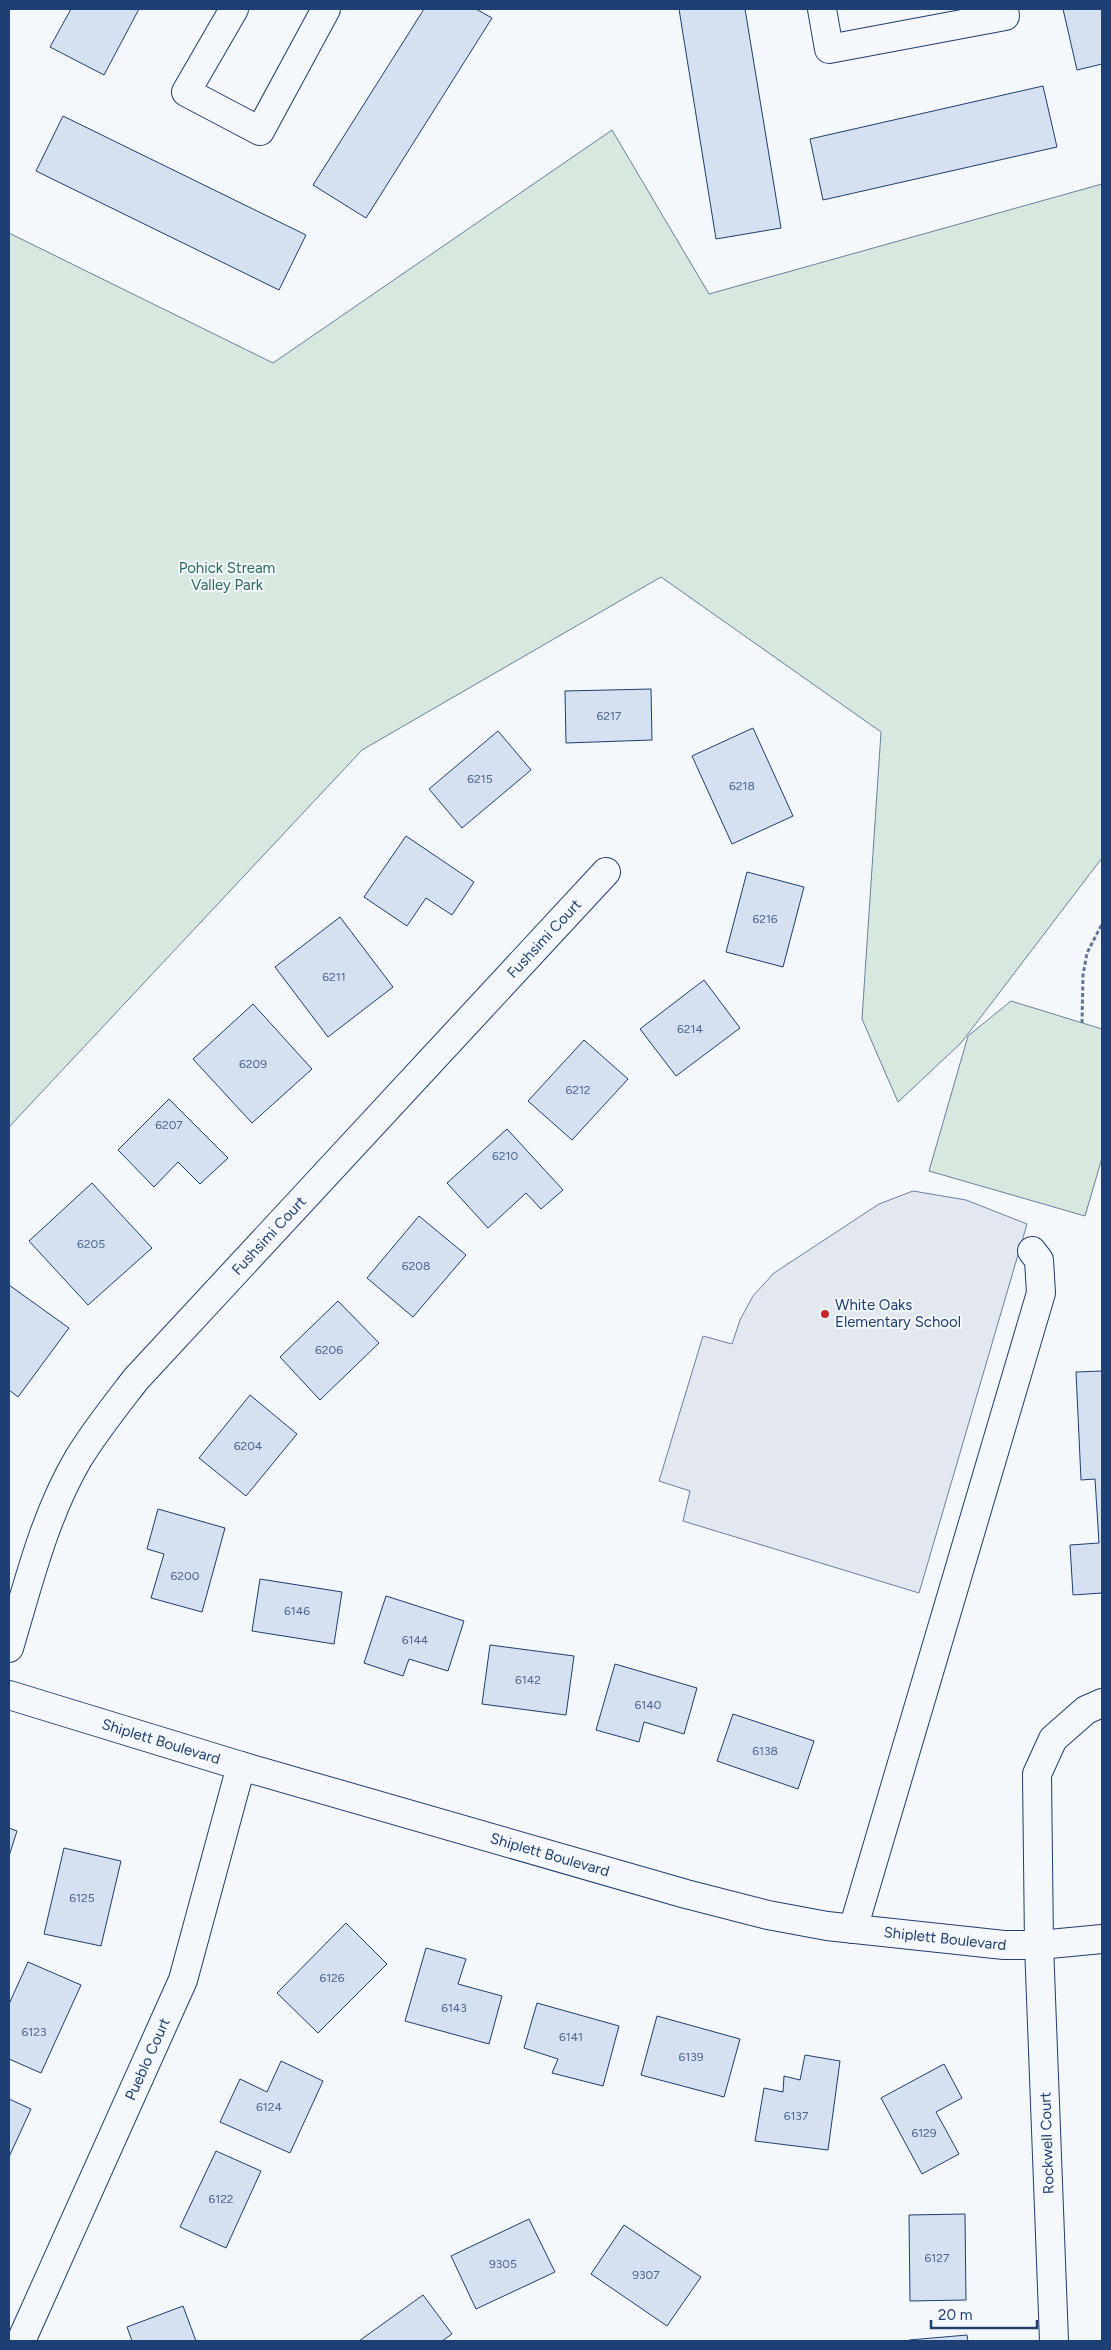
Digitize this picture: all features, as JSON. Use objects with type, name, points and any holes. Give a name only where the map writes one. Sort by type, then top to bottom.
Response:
[{"type":"street","points":[[234,9],[186,92],[260,131],[326,9]]},
{"type":"street","points":[[822,9],[829,49],[1005,16],[1004,9]]},
{"type":"street","name":"Fushsimi Court","points":[[9,1648],[37,1555],[54,1510],[78,1460],[109,1413],[143,1372],[606,872]]},
{"type":"street","points":[[853,1929],[1041,1293],[1039,1260],[1032,1251]]},
{"type":"street","name":"Shiplett Boulevard","points":[[9,1695],[241,1766],[686,1894],[768,1915],[853,1929],[1004,1945],[1102,1939]]},
{"type":"street","name":"Rockwell Court","points":[[1054,2341],[1039,1944],[1037,1774],[1053,1740],[1086,1710],[1102,1703]]},
{"type":"street","name":"Pueblo Court","points":[[21,2341],[183,1980],[241,1766]]},
{"type":"path","points":[[1082,1023],[1083,975],[1087,953],[1102,924]]},
{"type":"green space","name":"Pohick Stream Valley Park","points":[[612,130],[709,294],[1102,184],[1102,858],[961,1043],[898,1102],[862,1019],[881,732],[661,577],[362,750],[9,1127],[9,233],[273,363]]},
{"type":"green space","points":[[1011,1001],[1102,1029],[1102,1158],[1085,1216],[929,1171],[968,1036]]},
{"type":"shaded area","points":[[913,1191],[966,1200],[1027,1224],[919,1593],[683,1521],[690,1491],[659,1481],[703,1336],[732,1344],[740,1320],[753,1296],[774,1273],[879,1204]]},
{"type":"building","points":[[71,9],[139,9],[104,75],[50,47]]},
{"type":"building","points":[[424,9],[476,9],[492,18],[366,218],[313,185]]},
{"type":"building","points":[[679,9],[745,9],[781,228],[716,239]]},
{"type":"building","points":[[1063,9],[1102,9],[1102,64],[1077,70]]},
{"type":"building","points":[[1043,86],[1057,147],[823,200],[810,139]]},
{"type":"building","points":[[63,116],[306,235],[279,290],[36,171]]},
{"type":"building","points":[[651,689],[652,740],[566,743],[565,691]]},
{"type":"building","points":[[753,728],[793,816],[732,844],[692,756]]},
{"type":"building","points":[[498,731],[531,770],[462,828],[429,789]]},
{"type":"building","points":[[406,836],[474,882],[452,915],[426,898],[407,926],[364,897]]},
{"type":"building","points":[[747,872],[804,887],[783,967],[726,952]]},
{"type":"building","points":[[340,917],[393,987],[328,1037],[275,967]]},
{"type":"building","points":[[704,980],[740,1028],[676,1076],[640,1029]]},
{"type":"building","points":[[253,1004],[312,1069],[252,1123],[193,1059]]},
{"type":"building","points":[[584,1040],[628,1079],[572,1140],[528,1101]]},
{"type":"building","points":[[169,1099],[228,1158],[200,1184],[178,1162],[154,1187],[118,1150]]},
{"type":"building","points":[[507,1129],[563,1190],[541,1209],[526,1193],[488,1228],[447,1183]]},
{"type":"building","points":[[92,1183],[152,1248],[88,1305],[29,1241]]},
{"type":"building","points":[[419,1216],[466,1255],[413,1317],[367,1278]]},
{"type":"building","points":[[9,1285],[69,1328],[18,1397],[9,1390]]},
{"type":"building","points":[[338,1301],[379,1343],[320,1400],[280,1357]]},
{"type":"building","points":[[1102,1371],[1102,1593],[1073,1595],[1070,1545],[1099,1543],[1095,1479],[1081,1480],[1076,1372]]},
{"type":"building","points":[[250,1395],[297,1434],[246,1496],[199,1458]]},
{"type":"building","points":[[158,1509],[225,1528],[202,1612],[151,1598],[164,1554],[147,1549]]},
{"type":"building","points":[[260,1579],[342,1592],[334,1644],[252,1631]]},
{"type":"building","points":[[386,1596],[464,1621],[448,1671],[409,1659],[403,1676],[364,1663]]},
{"type":"building","points":[[490,1645],[574,1656],[566,1715],[482,1704]]},
{"type":"building","points":[[615,1664],[697,1688],[684,1734],[644,1722],[639,1742],[596,1730]]},
{"type":"building","points":[[733,1714],[814,1741],[798,1789],[717,1761]]},
{"type":"building","points":[[9,1828],[17,1831],[9,1856]]},
{"type":"building","points":[[64,1848],[121,1861],[101,1946],[44,1934]]},
{"type":"building","points":[[346,1923],[387,1964],[318,2033],[277,1993]]},
{"type":"building","points":[[426,1948],[466,1959],[458,1984],[502,1996],[489,2044],[405,2021]]},
{"type":"building","points":[[28,1962],[81,1985],[41,2073],[9,2059],[9,2004]]},
{"type":"building","points":[[537,2003],[619,2026],[603,2086],[552,2073],[558,2059],[524,2048]]},
{"type":"building","points":[[657,2016],[740,2039],[724,2097],[641,2075]]},
{"type":"building","points":[[805,2055],[840,2061],[828,2150],[755,2141],[764,2088],[783,2092],[784,2076],[800,2080]]},
{"type":"building","points":[[281,2061],[323,2081],[290,2153],[220,2122],[240,2079],[267,2092]]},
{"type":"building","points":[[944,2064],[962,2098],[936,2112],[959,2154],[922,2174],[881,2098]]},
{"type":"building","points":[[9,2099],[31,2109],[9,2157]]},
{"type":"building","points":[[216,2151],[261,2171],[226,2248],[180,2227]]},
{"type":"building","points":[[965,2214],[966,2300],[910,2301],[909,2215]]},
{"type":"building","points":[[529,2219],[555,2272],[476,2309],[451,2256]]},
{"type":"building","points":[[624,2225],[701,2277],[667,2326],[591,2274]]},
{"type":"building","points":[[423,2295],[452,2334],[442,2341],[359,2341]]},
{"type":"building","points":[[183,2306],[196,2341],[132,2341],[127,2327]]},
{"type":"building","points":[[967,2335],[968,2341],[909,2341],[909,2340]]},
{"type":"place","name":"White Oaks Elementary School","points":[[825,1314]]}]
